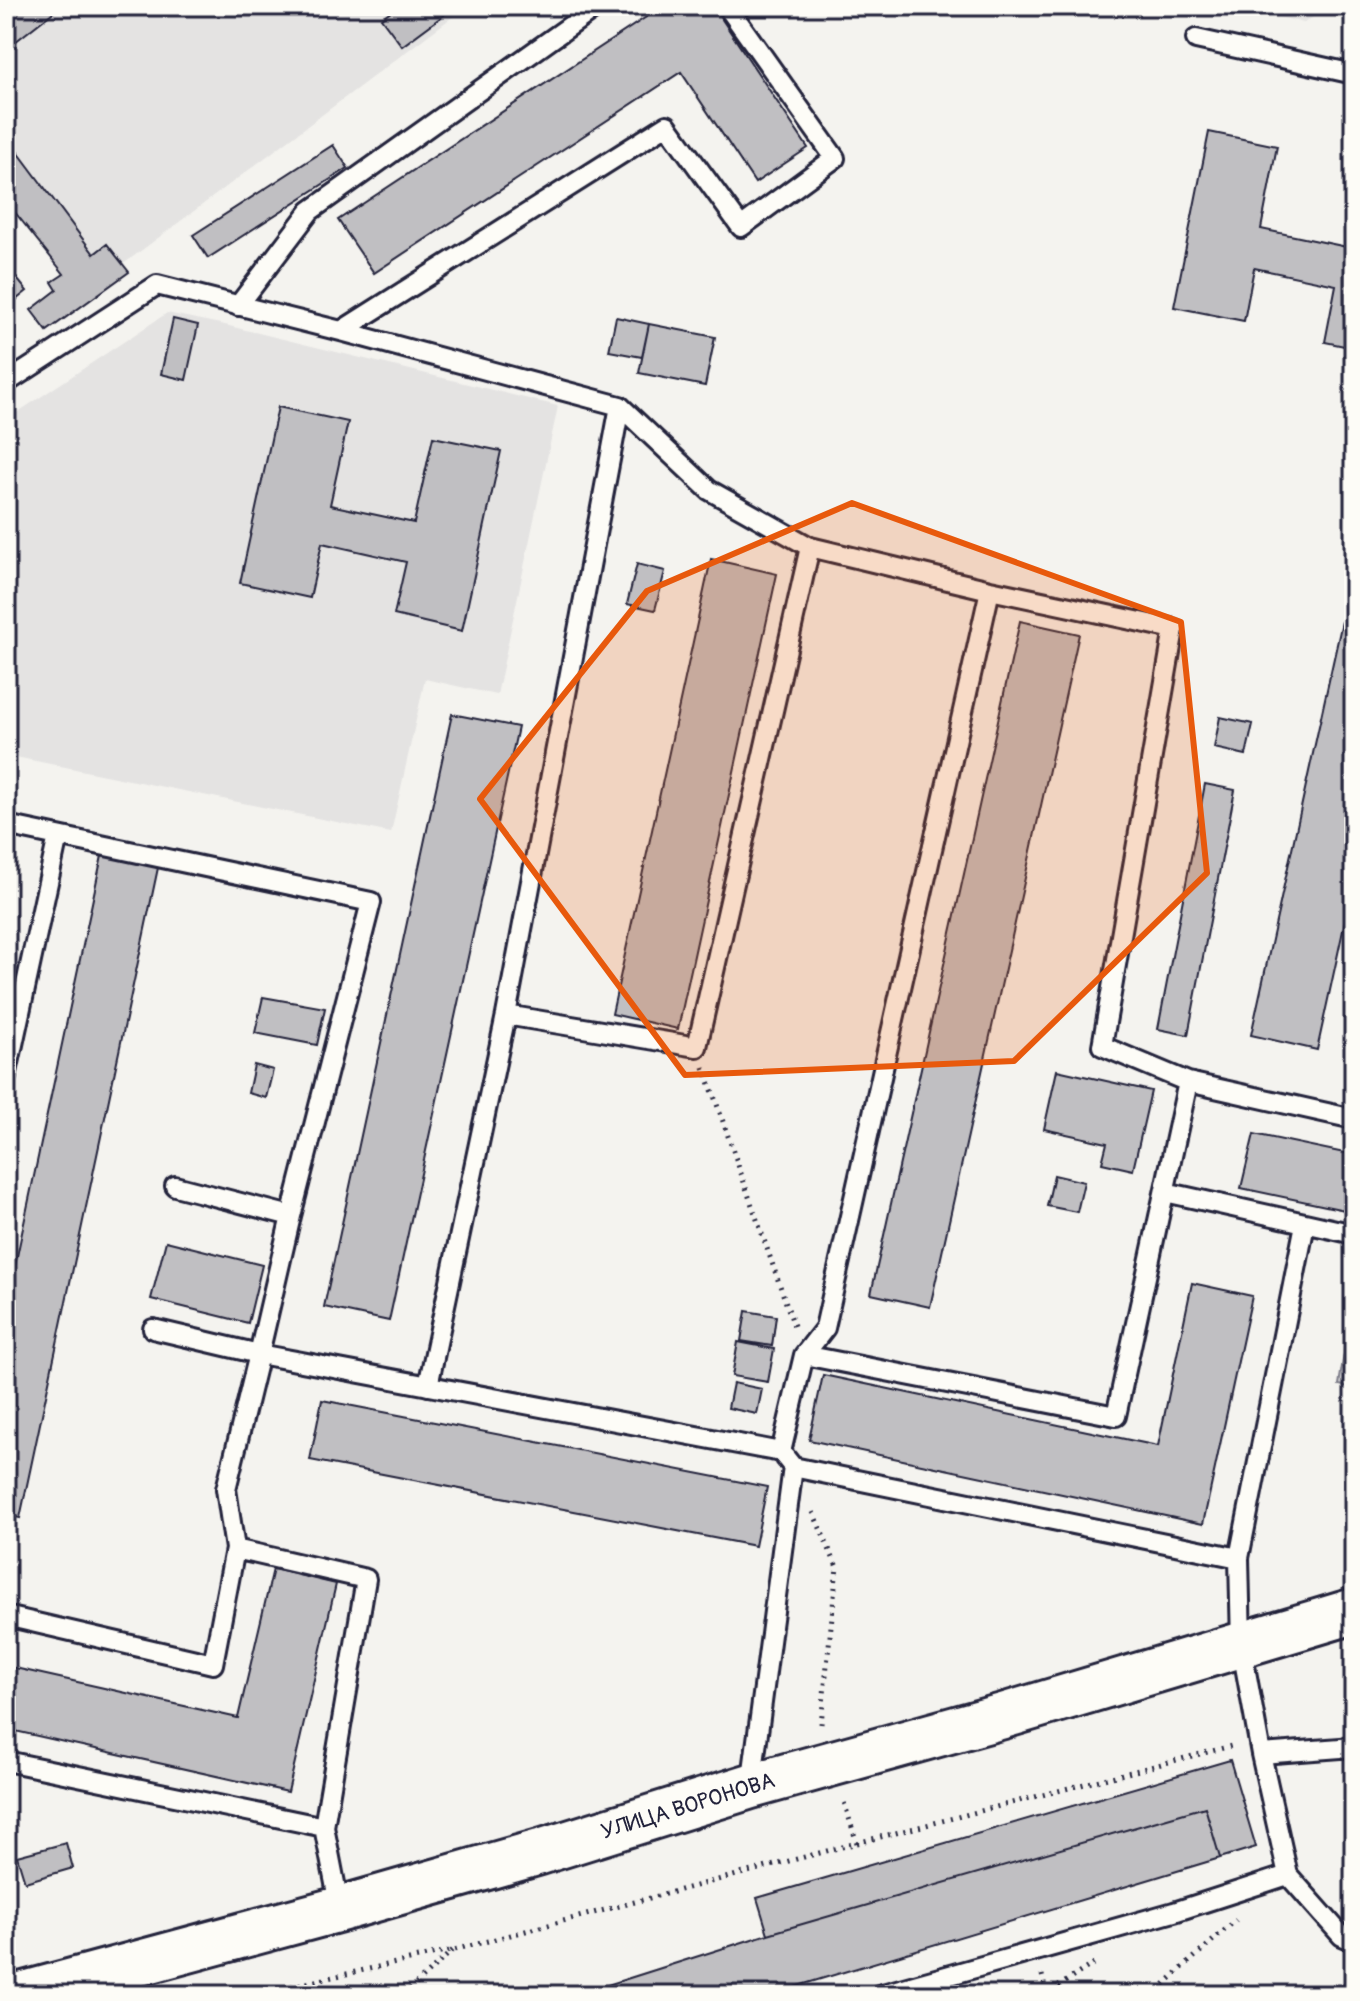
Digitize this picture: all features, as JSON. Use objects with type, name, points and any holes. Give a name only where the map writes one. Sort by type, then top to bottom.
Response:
[{"type":"main road","name":"УЛИЦА ВОРОНОВА","points":[[21,1995],[540,1852],[751,1786],[1003,1716],[1354,1611]]},
{"type":"lane","points":[[238,306],[310,211],[598,6]]},
{"type":"lane","points":[[341,331],[667,125],[741,227],[835,158],[727,6]]},
{"type":"lane","points":[[1196,39],[1354,74]]},
{"type":"lane","points":[[6,383],[157,285],[620,406],[709,490],[810,547],[1174,629],[1102,1046],[1188,1082],[1354,1119]]},
{"type":"lane","points":[[428,1386],[506,1015],[620,406]]},
{"type":"lane","points":[[506,1015],[697,1047],[810,547]]},
{"type":"lane","points":[[781,1452],[804,1355],[825,1328],[990,590]]},
{"type":"lane","points":[[6,825],[371,902],[226,1489],[235,1549],[213,1664],[6,1616]]},
{"type":"lane","points":[[6,1077],[58,836]]},
{"type":"lane","points":[[804,1355],[1116,1416],[1188,1082]]},
{"type":"lane","points":[[175,1186],[291,1216]]},
{"type":"lane","points":[[1165,1192],[1354,1234]]},
{"type":"lane","points":[[1305,1224],[1239,1558],[1241,1644],[1288,1875],[1342,1936],[1354,1941]]},
{"type":"lane","points":[[153,1329],[259,1354],[781,1452],[793,1467],[1239,1558]]},
{"type":"lane","points":[[751,1786],[793,1467]]},
{"type":"lane","points":[[235,1549],[366,1579],[324,1827],[340,1909]]},
{"type":"lane","points":[[1260,1747],[1354,1747]]},
{"type":"lane","points":[[6,1761],[324,1827]]},
{"type":"lane","points":[[879,1995],[1174,1912],[1288,1875]]},
{"type":"path","points":[[697,1047],[804,1355]]},
{"type":"path","points":[[793,1467],[837,1567],[821,1724]]},
{"type":"path","points":[[252,1995],[454,1950],[857,1843],[1260,1747]]},
{"type":"path","points":[[844,1802],[857,1843]]},
{"type":"path","points":[[1152,1995],[1243,1915]]},
{"type":"path","points":[[404,1995],[454,1950]]},
{"type":"highlighted area","points":[[852,503],[1181,622],[1207,873],[1014,1061],[685,1075],[480,799],[647,591]]},
{"type":"shaded area","points":[[6,6],[467,6],[122,265],[94,254],[6,136]]},
{"type":"shaded area","points":[[1232,6],[1330,6],[1304,23]]},
{"type":"shaded area","points":[[167,313],[558,406],[497,695],[425,679],[391,833],[6,755],[6,420]]},
{"type":"shaded area","points":[[1354,1291],[1354,1388],[1339,1385]]},
{"type":"building","points":[[6,6],[61,6],[6,49]]},
{"type":"building","points":[[398,6],[456,6],[402,46],[381,18]]},
{"type":"building","points":[[663,6],[713,6],[808,148],[755,183],[681,72],[374,273],[338,220]]},
{"type":"building","points":[[1209,132],[1277,146],[1261,229],[1347,247],[1354,213],[1354,348],[1325,342],[1336,285],[1254,268],[1244,321],[1174,307]]},
{"type":"building","points":[[6,136],[94,254],[107,244],[129,272],[47,331],[31,310],[57,290],[52,282],[64,274],[6,201]]},
{"type":"building","points":[[333,145],[348,168],[208,258],[193,235]]},
{"type":"building","points":[[6,265],[27,291],[6,308]]},
{"type":"building","points":[[616,317],[649,324],[642,357],[609,351]]},
{"type":"building","points":[[173,319],[198,325],[186,380],[161,374]]},
{"type":"building","points":[[649,324],[715,337],[705,386],[639,373]]},
{"type":"building","points":[[278,407],[348,422],[330,505],[414,523],[433,437],[501,451],[462,631],[394,615],[406,562],[322,543],[310,598],[240,583]]},
{"type":"building","points":[[711,559],[777,574],[678,1029],[612,1014]]},
{"type":"building","points":[[637,564],[665,571],[655,610],[627,604]]},
{"type":"building","points":[[1354,567],[1354,880],[1317,1050],[1251,1035]]},
{"type":"building","points":[[1020,621],[1079,634],[930,1307],[871,1294]]},
{"type":"building","points":[[452,714],[518,727],[389,1321],[324,1307]]},
{"type":"building","points":[[1220,717],[1253,724],[1246,755],[1214,748]]},
{"type":"building","points":[[1205,784],[1235,790],[1188,1035],[1158,1029]]},
{"type":"building","points":[[103,851],[159,863],[20,1518],[6,1515],[6,1308]]},
{"type":"building","points":[[263,997],[325,1008],[317,1045],[255,1033]]},
{"type":"building","points":[[254,1065],[273,1070],[266,1098],[248,1093]]},
{"type":"building","points":[[1057,1070],[1151,1091],[1133,1170],[1102,1163],[1107,1143],[1044,1129]]},
{"type":"building","points":[[1254,1134],[1354,1155],[1354,1212],[1241,1188]]},
{"type":"building","points":[[1054,1175],[1084,1182],[1077,1212],[1047,1206]]},
{"type":"building","points":[[166,1241],[262,1265],[248,1323],[151,1299]]},
{"type":"building","points":[[1192,1283],[1252,1296],[1203,1524],[809,1440],[823,1375],[1158,1446]]},
{"type":"building","points":[[746,1311],[776,1316],[772,1346],[741,1341]]},
{"type":"building","points":[[738,1342],[774,1349],[768,1382],[732,1376]]},
{"type":"building","points":[[733,1383],[762,1389],[757,1414],[728,1408]]},
{"type":"building","points":[[322,1400],[767,1487],[755,1546],[310,1460]]},
{"type":"building","points":[[273,1569],[336,1584],[288,1792],[6,1729],[6,1666],[238,1718]]},
{"type":"building","points":[[1230,1760],[1256,1847],[1220,1858],[1205,1807],[768,1934],[757,1898]]},
{"type":"building","points":[[1205,1807],[1220,1858],[768,1995],[576,1995],[768,1934]]},
{"type":"building","points":[[66,1843],[73,1868],[25,1882],[17,1856]]}]
